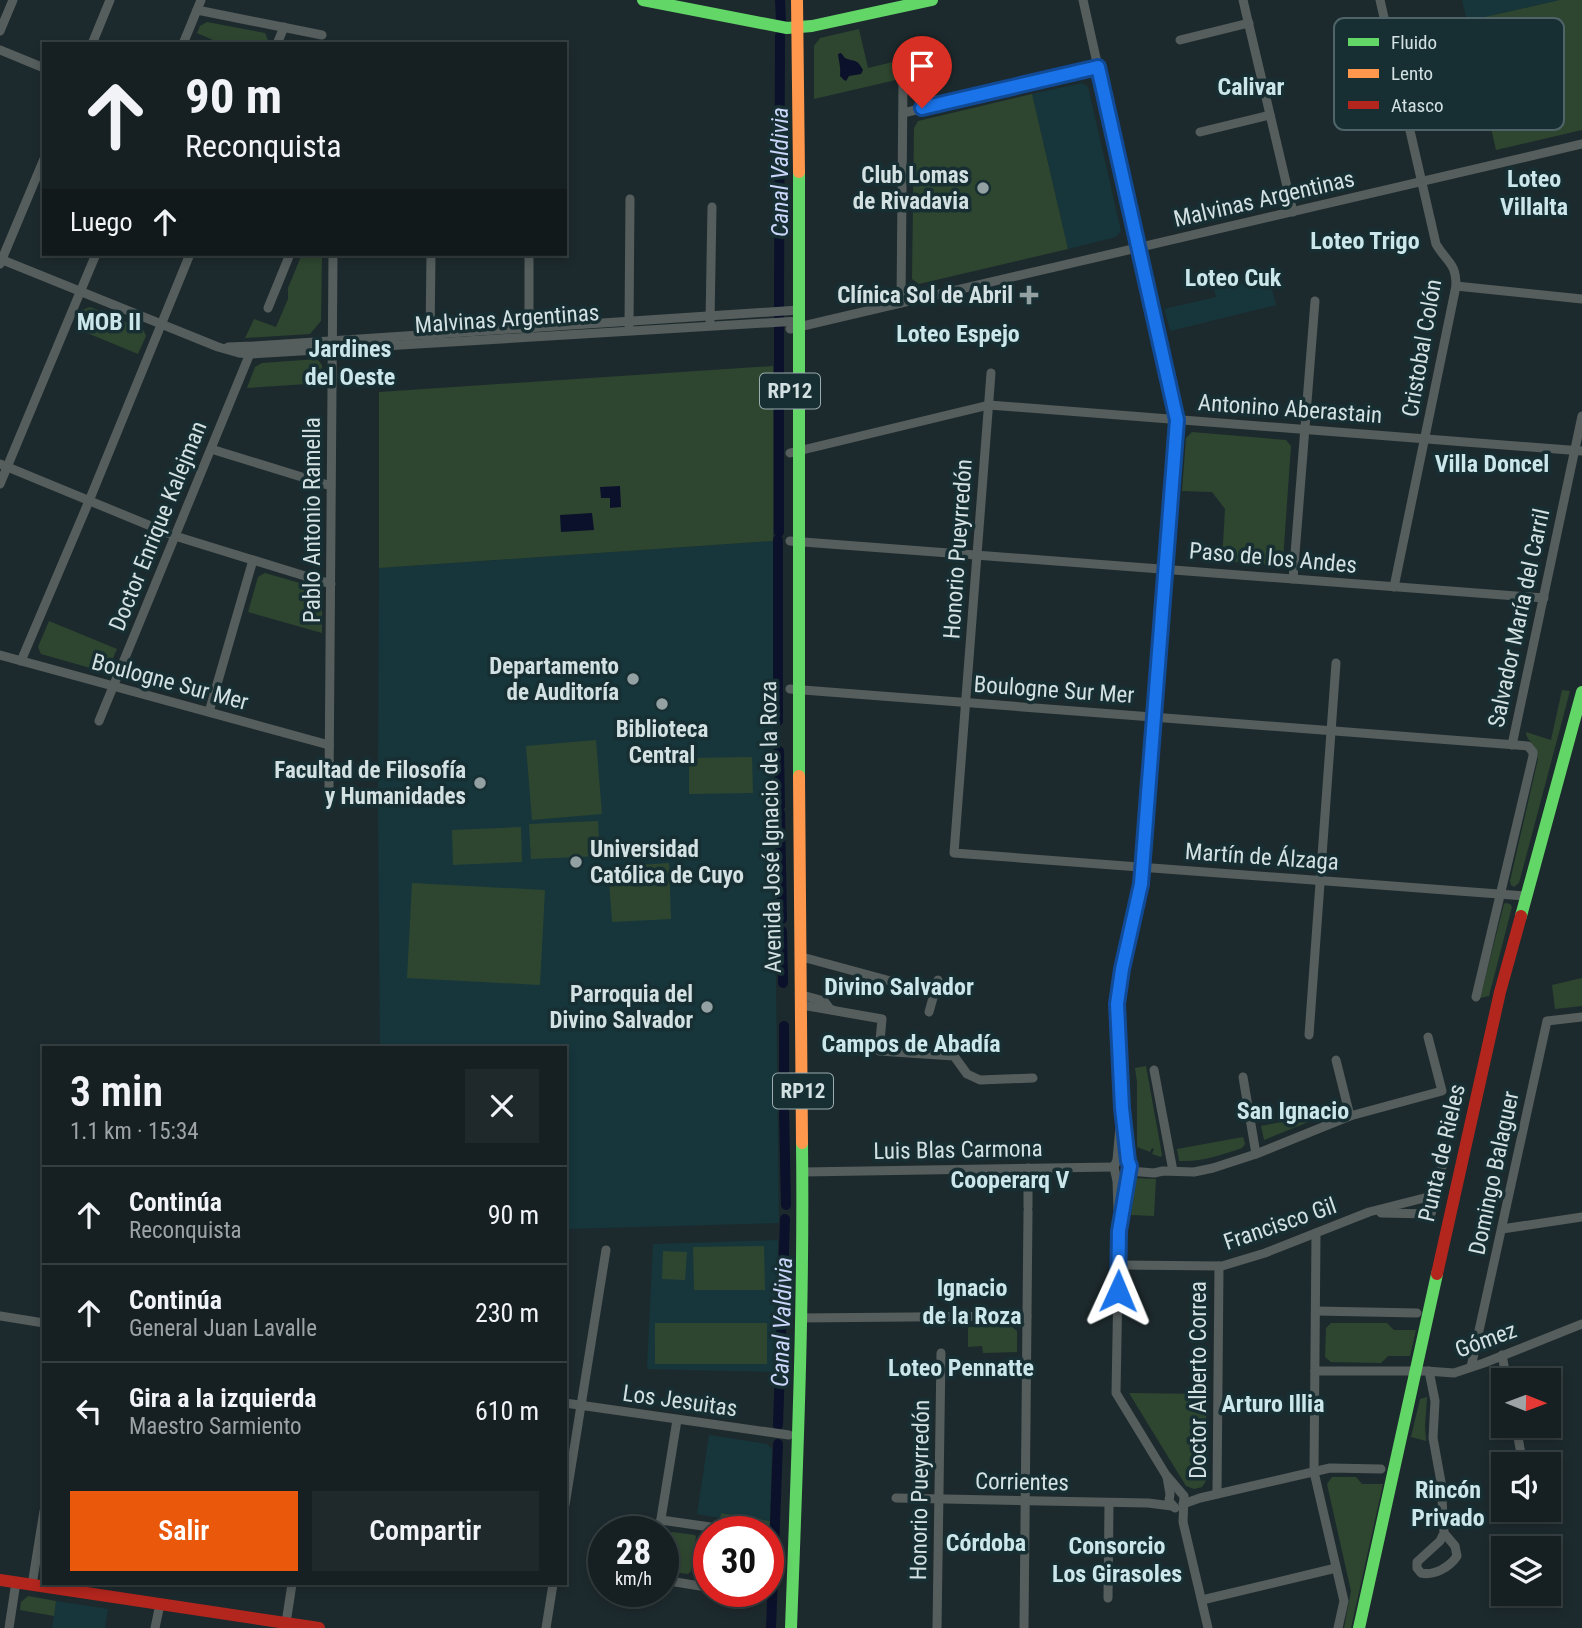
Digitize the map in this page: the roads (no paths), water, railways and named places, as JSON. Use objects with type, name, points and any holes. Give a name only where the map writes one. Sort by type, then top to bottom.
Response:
[{"type":"main road","points":[[643,0],[783,28],[812,26],[892,4],[932,0]]},
{"type":"main road","name":"Avenida José Ignacio de la Roza","points":[[783,1628],[795,1212],[795,452],[788,319],[790,54],[797,27],[797,0]]},
{"type":"main road","name":"Avenida José Ignacio de la Roza","points":[[791,1628],[803,1172],[802,957],[794,689]]},
{"type":"main road","name":"Punta de Rieles","points":[[1359,1628],[1492,1023],[1582,692]]},
{"type":"main road","points":[[0,1580],[319,1628]]},
{"type":"street","points":[[0,31],[13,0]]},
{"type":"street","points":[[93,42],[110,0]]},
{"type":"street","points":[[184,42],[201,0]]},
{"type":"street","points":[[1083,0],[1177,420],[1143,867],[1117,1004],[1122,1108],[1129,1167],[1119,1231]]},
{"type":"street","points":[[1243,0],[1293,212]]},
{"type":"street","name":"Cristobal Colón","points":[[1380,0],[1384,18]]},
{"type":"street","points":[[197,10],[322,34]]},
{"type":"street","points":[[1180,40],[1249,23]]},
{"type":"street","points":[[278,42],[284,27]]},
{"type":"street","points":[[0,50],[42,67]]},
{"type":"street","points":[[903,113],[1098,67]]},
{"type":"street","points":[[901,303],[903,83]]},
{"type":"street","points":[[1200,132],[1270,115]]},
{"type":"street","name":"Cristobal Colón","points":[[1394,587],[1456,286],[1453,265],[1436,244],[1410,130]]},
{"type":"street","name":"Malvinas Argentinas","points":[[1,261],[239,353],[251,350],[629,326],[788,319],[901,303],[1582,144]]},
{"type":"street","points":[[1,261],[42,164]]},
{"type":"street","points":[[629,326],[630,200]]},
{"type":"street","points":[[710,321],[712,207]]},
{"type":"street","points":[[0,484],[3,466],[95,256]]},
{"type":"street","points":[[21,660],[189,256]]},
{"type":"street","points":[[268,308],[289,256]]},
{"type":"street","name":"Pablo Antonio Ramella","points":[[329,788],[333,256]]},
{"type":"street","points":[[430,339],[431,256]]},
{"type":"street","points":[[529,256],[529,333]]},
{"type":"street","points":[[1456,286],[1582,299]]},
{"type":"street","points":[[1293,579],[1315,302]]},
{"type":"street","name":"Doctor Enrique Kalejman","points":[[99,721],[251,350]]},
{"type":"street","name":"Honorio Pueyrredón","points":[[954,853],[991,373]]},
{"type":"street","name":"Antonino Aberastain","points":[[795,452],[989,405],[1578,450]]},
{"type":"street","name":"Salvador María del Carril","points":[[1512,745],[1578,450],[1582,416]]},
{"type":"street","points":[[211,449],[331,486]]},
{"type":"street","points":[[3,466],[175,536],[331,584]]},
{"type":"street","name":"Paso de los Andes","points":[[795,541],[1544,598]]},
{"type":"street","points":[[209,712],[253,560]]},
{"type":"street","name":"Boulogne Sur Mer","points":[[0,655],[329,745]]},
{"type":"street","points":[[1309,1035],[1336,663]]},
{"type":"street","name":"Boulogne Sur Mer","points":[[794,689],[1524,745]]},
{"type":"street","name":"Salvador María del Carril","points":[[1476,998],[1533,756],[1531,749],[1524,745]]},
{"type":"street","name":"Martín de Álzaga","points":[[954,853],[1525,896]]},
{"type":"street","points":[[802,957],[935,993]]},
{"type":"street","points":[[929,1012],[938,980]]},
{"type":"street","points":[[802,1000],[833,1010],[882,1019],[879,1051],[950,1055],[958,1060],[967,1074],[980,1080],[1033,1078]]},
{"type":"street","name":"Domingo Balaguer","points":[[1471,1367],[1548,1021],[1582,1017]]},
{"type":"street","points":[[1129,1167],[1168,1171],[1203,1170],[1256,1154],[1350,1116],[1442,1091],[1428,1037]]},
{"type":"street","points":[[1336,1060],[1350,1116]]},
{"type":"street","points":[[1154,1070],[1168,1171]]},
{"type":"street","points":[[1243,1077],[1256,1154]]},
{"type":"street","points":[[1122,1108],[1116,1166],[1119,1231],[1116,1393],[1166,1475],[1177,1500],[1208,1628]]},
{"type":"street","points":[[1436,1195],[1447,1146]]},
{"type":"street","points":[[1116,1166],[1123,1159],[1129,1167]]},
{"type":"street","points":[[1116,1166],[1124,1175],[1129,1167]]},
{"type":"street","name":"Luis Blas Carmona","points":[[803,1172],[1116,1166]]},
{"type":"street","points":[[1024,1628],[1028,1167]]},
{"type":"street","name":"Francisco Gil","points":[[1118,1265],[1219,1266],[1265,1254],[1369,1212],[1436,1195],[1432,1214],[1369,1212]]},
{"type":"street","points":[[1502,1229],[1582,1217]]},
{"type":"street","points":[[1317,1233],[1314,1472],[1344,1601],[1338,1628]]},
{"type":"street","points":[[567,1493],[606,1250]]},
{"type":"street","name":"Doctor Alberto Correa","points":[[1217,1494],[1219,1266]]},
{"type":"street","points":[[1315,1311],[1418,1312]]},
{"type":"street","points":[[0,1316],[42,1323]]},
{"type":"street","points":[[801,1318],[1027,1316]]},
{"type":"street","name":"Gómez","points":[[1315,1371],[1454,1373],[1582,1324]]},
{"type":"street","name":"Honorio Pueyrredón","points":[[937,1628],[942,1353]]},
{"type":"street","points":[[1502,1356],[1504,1368]]},
{"type":"street","points":[[1429,1371],[1435,1401],[1433,1438],[1441,1482],[1444,1533],[1437,1545],[1417,1562],[1420,1573],[1437,1572],[1455,1560],[1455,1546],[1444,1533]]},
{"type":"street","name":"Los Jesuitas","points":[[567,1404],[789,1436]]},
{"type":"street","points":[[662,1516],[677,1420]]},
{"type":"street","name":"Corrientes","points":[[896,1498],[1148,1503],[1200,1498],[1330,1468],[1381,1469]]},
{"type":"street","points":[[1108,1598],[1109,1503]]},
{"type":"street","points":[[32,1585],[42,1523]]},
{"type":"street","points":[[1202,1600],[1336,1568]]},
{"type":"street","points":[[9,1628],[16,1583]]},
{"type":"street","points":[[286,1623],[292,1585]]},
{"type":"street","points":[[546,1628],[553,1585]]},
{"type":"street","points":[[155,1628],[160,1604]]},
{"type":"waterway","name":"Canal Valdivia","points":[[780,0],[781,21]]},
{"type":"waterway","name":"Canal Valdivia","points":[[779,307],[780,36]]},
{"type":"waterway","name":"Canal Valdivia","points":[[779,327],[779,532]]},
{"type":"waterway","name":"Canal Valdivia","points":[[778,540],[778,721]]},
{"type":"waterway","name":"Canal Valdivia","points":[[779,751],[780,806]]},
{"type":"waterway","name":"Canal Valdivia","points":[[780,813],[782,919]]},
{"type":"waterway","name":"Canal Valdivia","points":[[782,931],[783,983]]},
{"type":"waterway","name":"Canal Valdivia","points":[[784,1026],[784,1104]]},
{"type":"waterway","name":"Canal Valdivia","points":[[784,1112],[786,1205]]},
{"type":"waterway","name":"Canal Valdivia","points":[[778,1425],[785,1219]]},
{"type":"waterway","name":"Canal Valdivia","points":[[771,1628],[778,1444]]},
{"type":"place","name":"Club Lomas de Rivadavia","points":[[983,188]]},
{"type":"place","name":"Clínica Sol de Abril","points":[[1029,295]]},
{"type":"place","name":"Departamento de Auditoría","points":[[633,679]]},
{"type":"place","name":"Biblioteca Central","points":[[662,704]]},
{"type":"place","name":"Facultad de Filosofía y Humanidades","points":[[480,783]]},
{"type":"place","name":"Universidad Católica de Cuyo","points":[[576,862]]},
{"type":"place","name":"Parroquia del Divino Salvador","points":[[707,1007]]},
{"type":"district","name":"Calivar","points":[[1251,87]]},
{"type":"district","name":"Loteo Villalta","points":[[1534,193]]},
{"type":"district","name":"Loteo Trigo","points":[[1365,241]]},
{"type":"district","name":"Loteo Cuk","points":[[1233,278]]},
{"type":"district","name":"MOB II","points":[[109,322]]},
{"type":"district","name":"Loteo Espejo","points":[[958,334]]},
{"type":"district","name":"Jardines del Oeste","points":[[350,363]]},
{"type":"district","name":"Villa Doncel","points":[[1492,464]]},
{"type":"district","name":"Divino Salvador","points":[[899,987]]},
{"type":"district","name":"Campos de Abadía","points":[[911,1044]]},
{"type":"district","name":"San Ignacio","points":[[1293,1111]]},
{"type":"district","name":"Cooperarq V","points":[[1010,1180]]},
{"type":"district","name":"Ignacio de la Roza","points":[[972,1302]]},
{"type":"district","name":"Loteo Pennatte","points":[[961,1368]]},
{"type":"district","name":"Arturo Illia","points":[[1273,1404]]},
{"type":"district","name":"Rincón Privado","points":[[1448,1504]]},
{"type":"district","name":"Córdoba","points":[[986,1543]]},
{"type":"district","name":"Consorcio Los Girasoles","points":[[1117,1560]]}]
